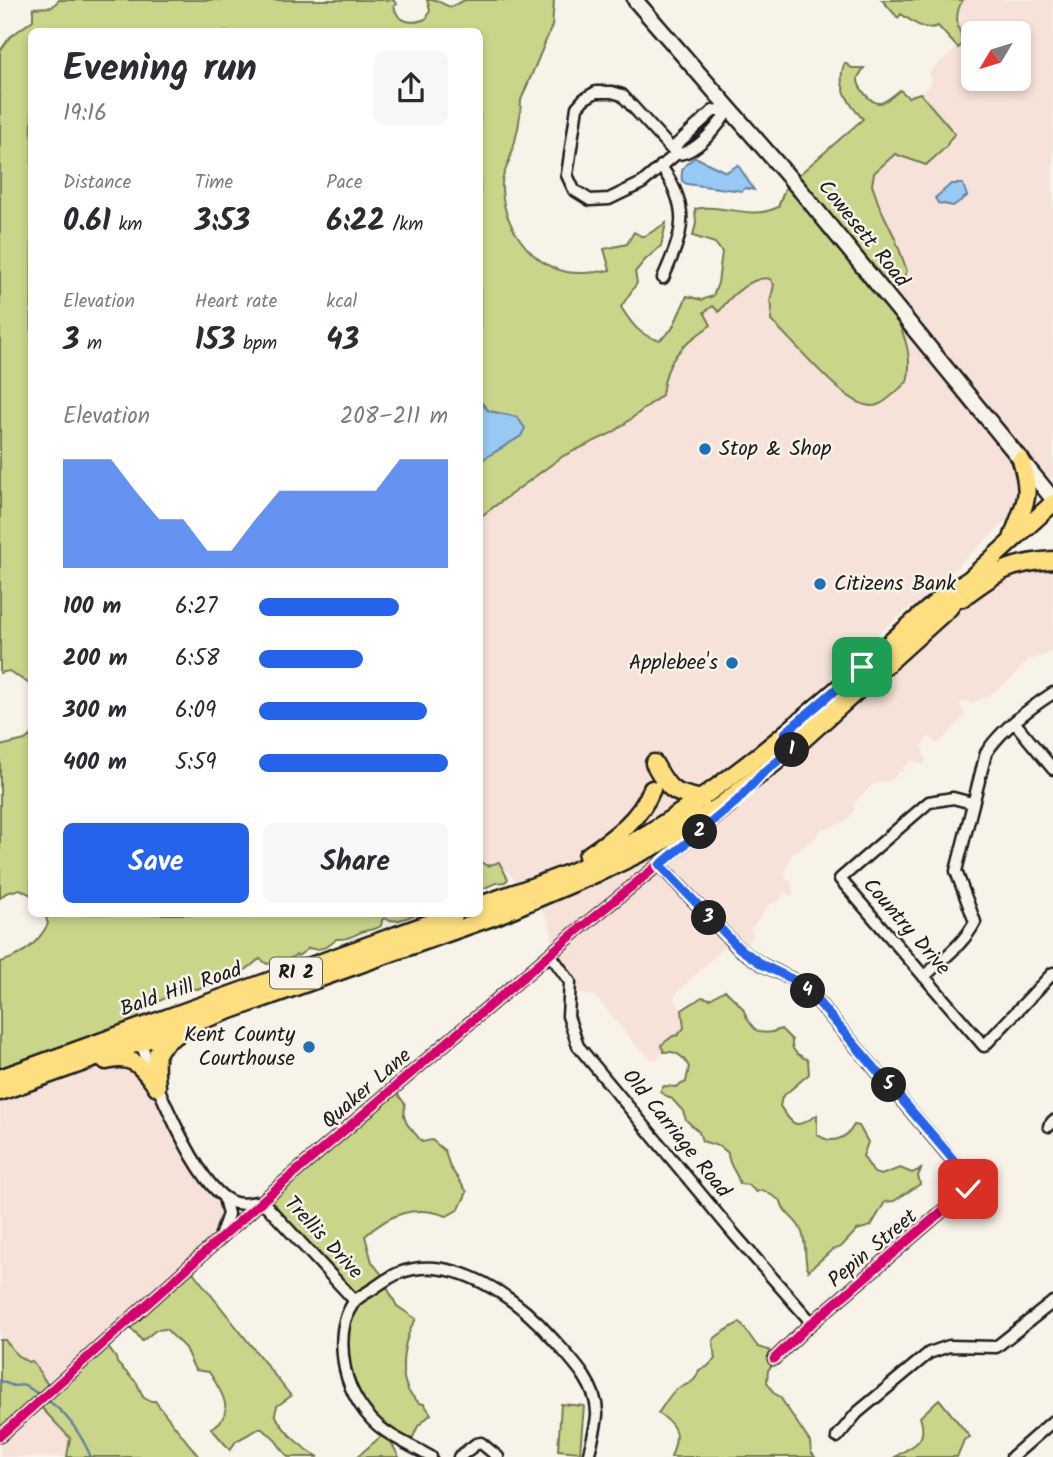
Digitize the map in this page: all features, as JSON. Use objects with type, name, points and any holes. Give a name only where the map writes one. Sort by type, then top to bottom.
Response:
[{"type":"main road","name":"Cowesett Road","points":[[635,0],[852,253],[1053,501]]},
{"type":"main road","points":[[1011,541],[1028,499],[1028,486],[1021,460]]},
{"type":"main road","name":"Quaker Lane","points":[[557,877],[602,858],[654,830],[702,799],[785,733],[942,597],[970,579],[1053,501]]},
{"type":"main road","points":[[949,608],[999,572],[1022,564],[1053,560]]},
{"type":"main road","name":"Quaker Lane","points":[[0,1092],[139,1035],[213,1016],[498,915],[659,844],[721,805],[796,746],[949,608],[970,579]]},
{"type":"main road","points":[[785,733],[796,746]]},
{"type":"main road","points":[[654,763],[671,789],[680,795],[702,799]]},
{"type":"main road","points":[[557,877],[631,823],[653,789]]},
{"type":"main road","name":"RI 2","points":[[483,904],[557,877]]},
{"type":"main road","name":"Bald Hill Road","points":[[0,1078],[139,1035],[292,974],[447,917]]},
{"type":"main road","points":[[157,1087],[157,1049],[166,1041],[213,1016]]},
{"type":"main road","points":[[29,1081],[121,1058],[140,1066],[157,1087]]},
{"type":"street","points":[[676,154],[622,95],[596,92],[580,102],[575,111],[567,175],[572,188],[578,194],[593,200],[609,199],[642,183],[676,154],[676,145],[713,111],[729,108]]},
{"type":"street","points":[[662,166],[680,200],[682,216],[679,238],[663,278]]},
{"type":"street","points":[[924,977],[970,932],[975,922],[956,871],[986,753],[1015,723],[1053,693]]},
{"type":"street","points":[[1015,723],[1053,769]]},
{"type":"street","name":"Quaker Lane","points":[[0,1436],[262,1200],[614,900],[737,801],[762,774]]},
{"type":"street","name":"Country Drive","points":[[972,803],[953,798],[929,802],[840,879],[984,1046],[1053,973]]},
{"type":"street","name":"Pepin Street","points":[[660,865],[733,944],[763,965],[798,982],[813,996],[970,1181],[968,1189],[774,1359]]},
{"type":"street","name":"Old Carriage Road","points":[[550,954],[570,982],[568,1016],[578,1046],[734,1234],[812,1323]]},
{"type":"street","points":[[139,1035],[157,1087],[191,1155],[224,1198],[227,1221],[214,1244]]},
{"type":"street","points":[[224,1198],[239,1204],[262,1200]]},
{"type":"street","name":"Trellis Drive","points":[[262,1200],[355,1301]]},
{"type":"street","name":"Trellis Drive","points":[[431,1457],[384,1431],[354,1395],[345,1371],[342,1345],[347,1318],[355,1301],[398,1273],[423,1269],[463,1275],[508,1296],[550,1335],[577,1367],[594,1396],[597,1416],[588,1457]]},
{"type":"street","points":[[836,1437],[857,1413],[929,1353],[949,1346],[996,1347],[1053,1302]]},
{"type":"street","points":[[1012,1457],[1053,1422]]},
{"type":"street","points":[[459,1457],[481,1443],[498,1457]]},
{"type":"shaded area","points":[[963,0],[1053,0],[1053,476],[916,606],[913,605],[904,612],[830,676],[838,687],[669,822],[679,832],[852,704],[995,576],[1053,560],[1053,650],[1030,659],[1010,680],[988,697],[973,704],[966,701],[959,704],[966,715],[938,744],[930,737],[925,740],[922,748],[926,761],[923,765],[912,761],[902,768],[904,771],[897,773],[894,779],[872,785],[854,803],[855,809],[846,821],[829,828],[821,828],[816,838],[792,853],[785,873],[792,883],[793,896],[783,893],[780,900],[767,906],[751,928],[753,935],[743,950],[729,942],[674,996],[682,1010],[684,1028],[677,1036],[661,1045],[664,1052],[655,1060],[651,1059],[640,1050],[594,995],[574,994],[551,957],[554,949],[549,921],[508,872],[483,863],[483,515],[563,456],[614,432],[662,395],[664,377],[672,357],[686,343],[703,312],[724,304],[758,279],[771,279],[774,285],[770,302],[771,321],[838,386],[897,319],[887,297],[899,286],[904,274],[895,238],[872,185],[874,173],[895,154],[935,108],[920,93],[930,85],[932,79],[929,72],[961,45],[961,91],[1031,91],[1031,21],[961,21],[961,34],[957,24]]},
{"type":"shaded area","points":[[129,1032],[173,1123],[225,1201],[227,1216],[217,1239],[50,1388],[28,1362],[0,1340],[0,1078]]},
{"type":"shaded area","points":[[39,1404],[70,1438],[67,1457],[0,1457],[0,1435]]},
{"type":"green space","points":[[59,0],[393,0],[397,4],[394,6],[399,16],[412,22],[427,18],[430,10],[427,0],[435,0],[450,7],[465,0],[554,0],[552,26],[521,100],[516,136],[502,180],[506,212],[520,239],[540,260],[567,272],[577,273],[610,270],[604,249],[627,244],[634,232],[645,236],[666,223],[661,246],[635,272],[637,283],[621,307],[632,324],[647,336],[660,340],[672,329],[687,296],[702,300],[713,296],[718,283],[722,252],[715,243],[693,236],[695,209],[758,212],[778,207],[786,186],[863,119],[845,93],[842,70],[845,63],[852,68],[864,68],[858,78],[862,90],[869,98],[880,103],[900,90],[908,97],[920,93],[955,134],[946,147],[926,165],[895,154],[874,173],[872,185],[907,271],[899,286],[887,297],[901,327],[907,349],[907,382],[876,406],[859,403],[846,395],[771,321],[770,302],[774,285],[770,279],[757,280],[735,294],[719,312],[713,306],[704,312],[711,325],[677,354],[667,371],[662,395],[614,432],[563,456],[483,515],[483,459],[521,436],[517,417],[489,411],[483,404],[483,28],[28,28],[28,683],[9,671],[0,673],[0,51],[10,37],[33,20],[33,8],[52,7]]},
{"type":"green space","points":[[882,0],[963,0],[957,21],[961,45],[958,48],[938,26],[923,27],[901,14],[898,18]]},
{"type":"green space","points":[[28,738],[28,893],[20,889],[0,898],[0,746]]},
{"type":"green space","points":[[499,862],[508,879],[483,889],[483,864],[488,866]]},
{"type":"green space","points":[[46,917],[408,917],[397,920],[384,918],[379,927],[336,939],[324,948],[309,948],[288,960],[267,964],[260,959],[245,970],[213,984],[180,990],[142,1008],[139,1016],[141,1030],[0,1078],[0,962],[22,953],[34,943],[48,924]]},
{"type":"green space","points":[[725,990],[744,1011],[754,1028],[762,1033],[781,1029],[792,1040],[796,1053],[808,1060],[809,1074],[782,1097],[780,1106],[792,1122],[799,1124],[817,1115],[817,1134],[832,1140],[847,1134],[854,1125],[859,1126],[868,1142],[863,1156],[874,1173],[881,1175],[900,1168],[912,1173],[921,1169],[918,1176],[920,1184],[894,1201],[885,1202],[871,1226],[857,1230],[841,1247],[832,1250],[808,1271],[802,1233],[781,1201],[763,1190],[756,1192],[749,1185],[740,1184],[729,1162],[728,1153],[721,1147],[702,1141],[699,1132],[686,1120],[683,1111],[672,1099],[660,1092],[664,1086],[676,1087],[686,1082],[689,1067],[687,1063],[676,1053],[664,1052],[661,1045],[684,1028],[682,1010],[702,997],[710,999]]},
{"type":"green space","points":[[394,1089],[405,1104],[404,1116],[407,1124],[422,1142],[432,1140],[445,1151],[450,1167],[467,1192],[459,1209],[447,1216],[424,1211],[403,1213],[384,1222],[365,1236],[372,1262],[385,1279],[384,1282],[397,1306],[416,1319],[406,1344],[403,1373],[409,1392],[419,1403],[424,1404],[431,1414],[418,1426],[410,1444],[387,1435],[399,1457],[357,1457],[385,1433],[351,1393],[341,1335],[353,1303],[262,1201]]},
{"type":"green space","points":[[189,1267],[291,1396],[277,1406],[275,1414],[283,1427],[300,1444],[319,1457],[288,1457],[272,1436],[260,1428],[236,1441],[230,1450],[211,1428],[224,1416],[225,1402],[209,1372],[195,1370],[185,1348],[166,1329],[156,1330],[142,1341],[125,1324]]},
{"type":"green space","points":[[740,1322],[758,1347],[769,1350],[776,1362],[768,1370],[767,1382],[810,1442],[811,1452],[815,1457],[671,1457],[675,1432],[670,1422],[658,1413],[674,1391],[693,1381],[699,1370],[715,1359],[713,1340]]},
{"type":"green space","points":[[0,1340],[5,1340],[17,1355],[28,1362],[32,1361],[50,1388],[105,1343],[117,1363],[137,1383],[143,1397],[155,1401],[199,1457],[67,1457],[70,1438],[37,1403],[0,1435]]},
{"type":"green space","points":[[939,1399],[970,1437],[964,1440],[957,1457],[895,1457],[921,1438],[920,1417]]},
{"type":"green space","points":[[561,1404],[584,1406],[580,1452],[558,1450]]},
{"type":"water","points":[[695,157],[726,172],[738,165],[754,190],[687,184],[682,181],[683,169]]},
{"type":"water","points":[[951,184],[963,184],[967,196],[953,206],[938,203],[935,198]]},
{"type":"water","points":[[483,405],[489,411],[517,417],[525,428],[521,436],[483,459]]},
{"type":"waterway","points":[[0,1381],[14,1386],[25,1385],[41,1396]]},
{"type":"waterway","points":[[47,1400],[73,1425],[91,1457]]},
{"type":"cycle path","points":[[0,1436],[262,1201],[578,930],[737,801],[762,774]]},
{"type":"cycle path","points":[[660,865],[739,949],[763,965],[798,982],[813,996],[970,1181],[968,1189],[806,1328],[774,1359]]},
{"type":"place","name":"Stop & Shop","points":[[705,449]]},
{"type":"place","name":"Citizens Bank","points":[[820,584]]},
{"type":"place","name":"Applebee's","points":[[732,663]]},
{"type":"place","name":"Kent County Courthouse","points":[[309,1047]]},
{"type":"route","points":[[862,667],[785,733],[796,746],[762,774],[737,801],[660,865],[727,939],[763,965],[798,982],[813,996],[969,1178],[968,1189]]}]
